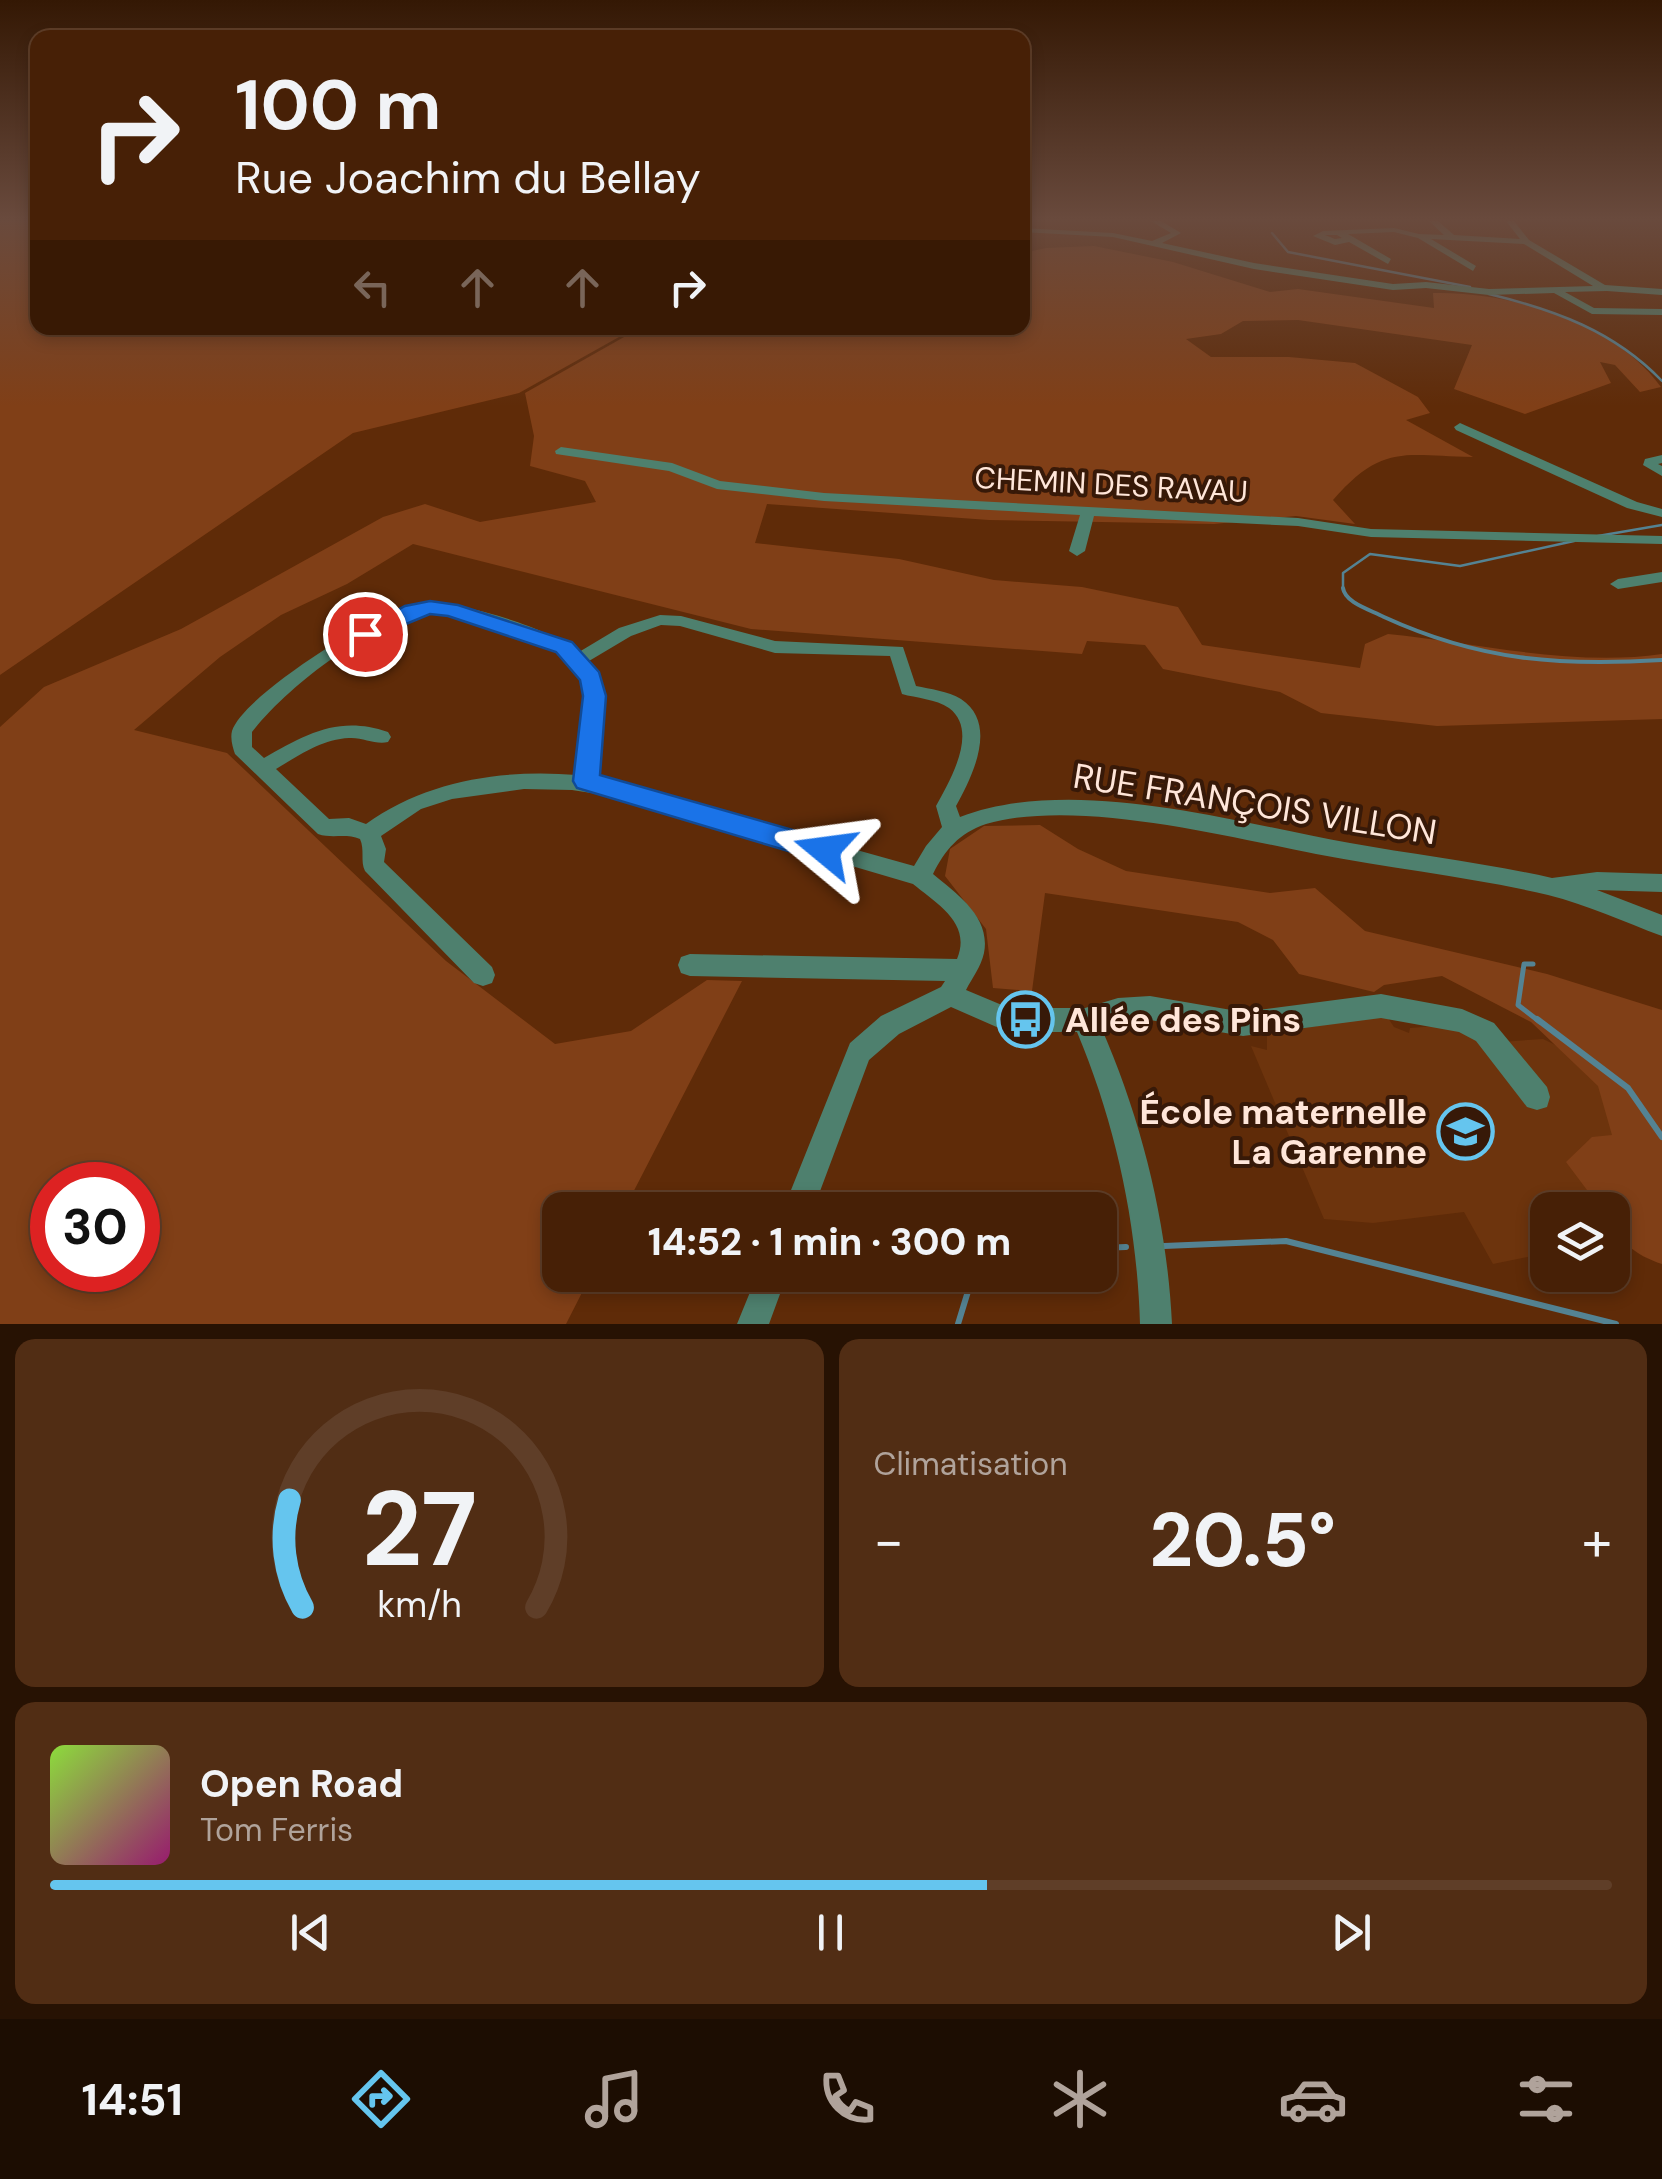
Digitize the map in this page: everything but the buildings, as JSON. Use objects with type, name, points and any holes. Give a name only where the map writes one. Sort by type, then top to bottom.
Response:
[{"type":"street","points":[[1365,283],[1393,287],[1662,292]]},
{"type":"street","points":[[1599,283],[1608,288]]},
{"type":"street","points":[[1557,291],[1592,310],[1662,312]]},
{"type":"street","points":[[1633,314],[1645,329]]},
{"type":"street","points":[[1460,427],[1632,506],[1662,513]]},
{"type":"street","name":"CHEMIN DES RAVAU","points":[[561,451],[672,467],[717,485],[824,497],[1298,522],[1370,533],[1662,540]]},
{"type":"street","points":[[1662,459],[1650,462],[1650,466],[1662,472]]},
{"type":"street","points":[[1077,551],[1088,511]]},
{"type":"street","points":[[1618,584],[1662,576]]},
{"type":"street","points":[[586,781],[594,696],[591,678],[578,660],[564,647],[539,636],[450,609],[412,611],[350,644],[275,692],[242,731],[242,749],[325,828],[349,826],[369,832],[428,798],[554,780],[586,781],[920,877],[962,912],[973,935],[972,955],[950,996],[890,1025],[859,1052],[805,1192]]},
{"type":"street","points":[[578,660],[625,632],[660,620],[681,621],[775,647],[897,651],[908,690],[960,708],[969,730],[970,752],[946,806],[952,829],[920,877]]},
{"type":"street","points":[[262,768],[301,746],[344,731],[364,728],[381,738]]},
{"type":"street","name":"RUE FRANÇOIS VILLON","points":[[952,829],[1005,812],[1070,810],[1161,819],[1549,886],[1625,908],[1662,926]]},
{"type":"street","points":[[369,832],[376,849],[373,865],[484,975]]},
{"type":"street","name":"RUE FRANÇOIS VILLON","points":[[1549,886],[1597,881],[1662,882]]},
{"type":"street","points":[[690,965],[965,970]]},
{"type":"street","points":[[950,996],[1008,1020],[1085,1020],[1118,1010],[1150,1008],[1243,1024],[1381,1006],[1462,1021],[1485,1032],[1537,1097]]},
{"type":"street","points":[[1085,1020],[1121,1114],[1147,1244],[1156,1324]]},
{"type":"street","points":[[753,1324],[765,1292]]},
{"type":"shaded area","points":[[0,283],[30,283],[30,335],[623,335],[519,393],[353,433],[0,675]]},
{"type":"shaded area","points":[[1030,283],[1240,283],[1270,292],[1298,289],[1434,308],[1433,293],[1527,305],[1589,328],[1641,364],[1661,387],[1640,392],[1615,365],[1600,362],[1611,383],[1525,414],[1454,389],[1472,345],[1298,320],[1243,321],[1221,334],[1186,339],[1211,357],[1289,357],[1355,363],[1418,397],[1430,413],[1406,420],[1473,457],[1412,455],[1381,461],[1366,469],[1333,500],[1355,524],[1296,516],[1214,524],[989,520],[767,504],[755,543],[899,559],[994,580],[1082,587],[1178,607],[1202,645],[1360,668],[1365,644],[1388,634],[1560,656],[1662,654],[1662,719],[1437,726],[1321,713],[1280,692],[1163,669],[1145,645],[1087,641],[1082,654],[751,629],[413,544],[347,584],[281,615],[220,657],[134,730],[227,753],[446,961],[555,1044],[631,1031],[707,980],[742,981],[633,1192],[542,1192],[542,1292],[582,1292],[566,1324],[0,1324],[0,727],[44,687],[181,629],[383,517],[425,504],[480,522],[596,502],[585,481],[530,466],[534,436],[525,393],[628,335],[1030,335]]},
{"type":"shaded area","points":[[1040,825],[1078,849],[1126,871],[1270,893],[1315,888],[1365,931],[1547,974],[1662,1010],[1662,1264],[1630,1246],[1630,1192],[1588,1192],[1566,1162],[1592,1137],[1612,1135],[1598,1086],[1531,1022],[1442,976],[1384,985],[1374,992],[1299,974],[1273,940],[1238,922],[1045,893],[1032,991],[993,988],[986,929],[945,876],[950,849],[984,826]]},
{"type":"shaded area","name":"École maternelle La Garenne","points":[[1386,1015],[1394,1027],[1409,1033],[1410,1028],[1448,1025],[1501,1042],[1543,1039],[1593,1063],[1662,1228],[1630,1235],[1630,1192],[1530,1192],[1530,1256],[1493,1264],[1464,1212],[1373,1223],[1324,1219],[1251,1046],[1267,1050],[1267,1034]]},
{"type":"waterway","points":[[1448,283],[1470,287]]},
{"type":"waterway","points":[[1489,294],[1560,315],[1604,336],[1662,381]]},
{"type":"waterway","points":[[1598,536],[1662,525]]},
{"type":"waterway","points":[[1343,588],[1343,573],[1370,554],[1460,566],[1574,541]]},
{"type":"waterway","points":[[1343,588],[1353,602],[1384,617],[1487,652],[1554,661],[1662,660]]},
{"type":"waterway","points":[[1533,964],[1524,964],[1518,1005],[1540,1022]]},
{"type":"waterway","points":[[1537,1019],[1628,1088],[1662,1137]]},
{"type":"waterway","points":[[1164,1246],[1286,1241],[1616,1324]]},
{"type":"waterway","points":[[1117,1247],[1126,1247]]},
{"type":"waterway","points":[[958,1324],[968,1292]]},
{"type":"place","name":"Allée des Pins","points":[[1026,1020]]},
{"type":"place","name":"École maternelle La Garenne","points":[[1466,1132]]},
{"type":"route","points":[[365,634],[412,611],[450,609],[564,647],[591,678],[594,696],[586,781],[825,850]]}]
